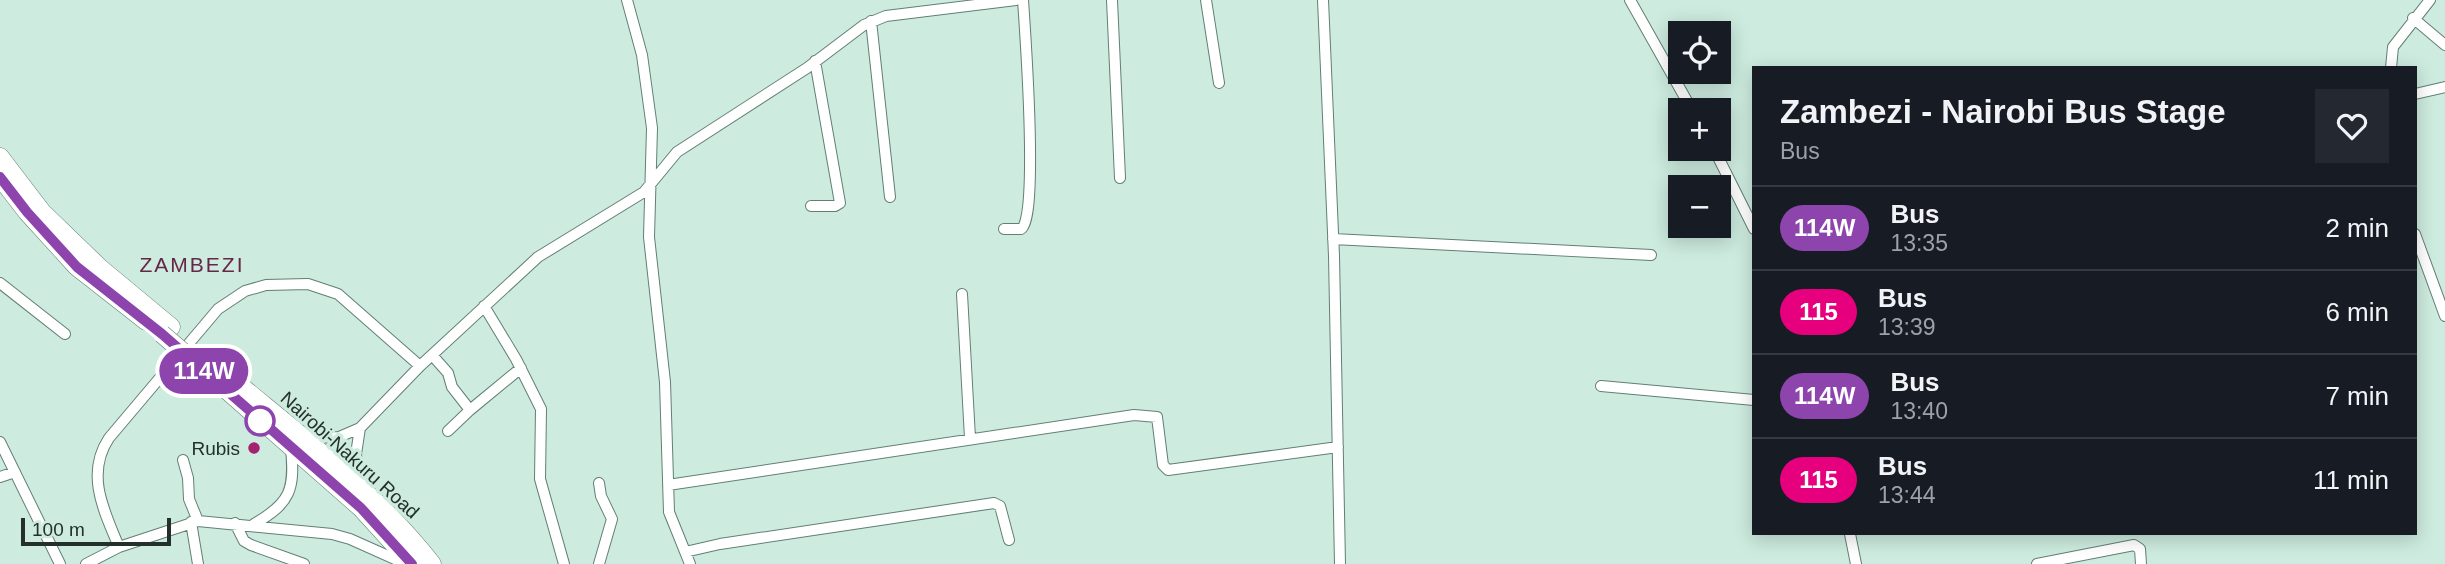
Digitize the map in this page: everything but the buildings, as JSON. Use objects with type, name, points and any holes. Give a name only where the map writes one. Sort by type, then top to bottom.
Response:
[{"type":"highway","points":[[0,157],[42,212],[167,331],[296,443],[361,508],[401,563]]},
{"type":"highway","points":[[0,177],[27,212],[77,267],[167,331]]},
{"type":"highway","name":"Nairobi-Nakuru Road","points":[[296,443],[359,486],[414,541],[432,564]]},
{"type":"street","points":[[627,0],[647,82],[653,150],[649,237],[665,382],[670,456],[669,512],[690,564]]},
{"type":"street","points":[[912,0],[915,12]]},
{"type":"street","points":[[254,524],[278,509],[291,490],[296,443],[340,437],[360,428],[420,366],[538,257],[644,192],[677,152],[871,22],[915,12],[1016,0]]},
{"type":"street","points":[[1004,229],[1021,229],[1028,221],[1030,164],[1023,0]]},
{"type":"street","points":[[1112,0],[1120,178]]},
{"type":"street","points":[[1206,0],[1219,83]]},
{"type":"street","points":[[1323,0],[1333,239],[1340,564]]},
{"type":"street","points":[[1630,0],[1685,98]]},
{"type":"street","points":[[2391,66],[2393,47],[2413,18],[2430,0]]},
{"type":"street","points":[[2413,18],[2445,45]]},
{"type":"street","points":[[871,22],[890,197]]},
{"type":"street","points":[[811,206],[835,206],[840,203],[815,61]]},
{"type":"street","points":[[2417,94],[2445,87]]},
{"type":"street","points":[[1720,161],[1752,225]]},
{"type":"street","points":[[1333,239],[1651,254]]},
{"type":"street","points":[[2417,239],[2445,316]]},
{"type":"street","points":[[119,547],[97,485],[101,452],[109,438],[195,335],[231,298],[266,285],[286,282],[322,287],[350,302],[420,366]]},
{"type":"street","points":[[0,284],[65,334]]},
{"type":"street","points":[[962,294],[970,438]]},
{"type":"street","points":[[484,306],[521,368],[541,409],[540,480],[565,564]]},
{"type":"street","points":[[432,355],[448,373],[452,387],[470,410]]},
{"type":"street","points":[[448,431],[521,368]]},
{"type":"street","points":[[1601,386],[1752,400]]},
{"type":"street","points":[[668,485],[970,438],[1153,414],[1160,422],[1163,465],[1168,470],[1338,447]]},
{"type":"street","points":[[359,486],[356,454],[360,428]]},
{"type":"street","points":[[0,442],[60,564]]},
{"type":"street","points":[[183,460],[195,521],[198,564]]},
{"type":"street","points":[[0,477],[15,472]]},
{"type":"street","points":[[599,483],[601,496],[612,519],[599,564]]},
{"type":"street","points":[[685,552],[720,544],[993,503],[1000,506],[1004,514],[1009,540]]},
{"type":"street","points":[[86,564],[119,547],[195,521],[254,524],[341,536],[401,563]]},
{"type":"street","points":[[235,523],[244,541],[304,564]]},
{"type":"street","points":[[1850,535],[1856,564]]},
{"type":"street","points":[[2037,564],[2134,545],[2140,549],[2141,564]]},
{"type":"bus line","name":"114W","points":[[0,177],[27,212],[77,267],[162,334],[361,508],[412,564]]},
{"type":"place","name":"Rubis","points":[[254,448]]},
{"type":"district","name":"ZAMBEZI","points":[[192,264]]}]
